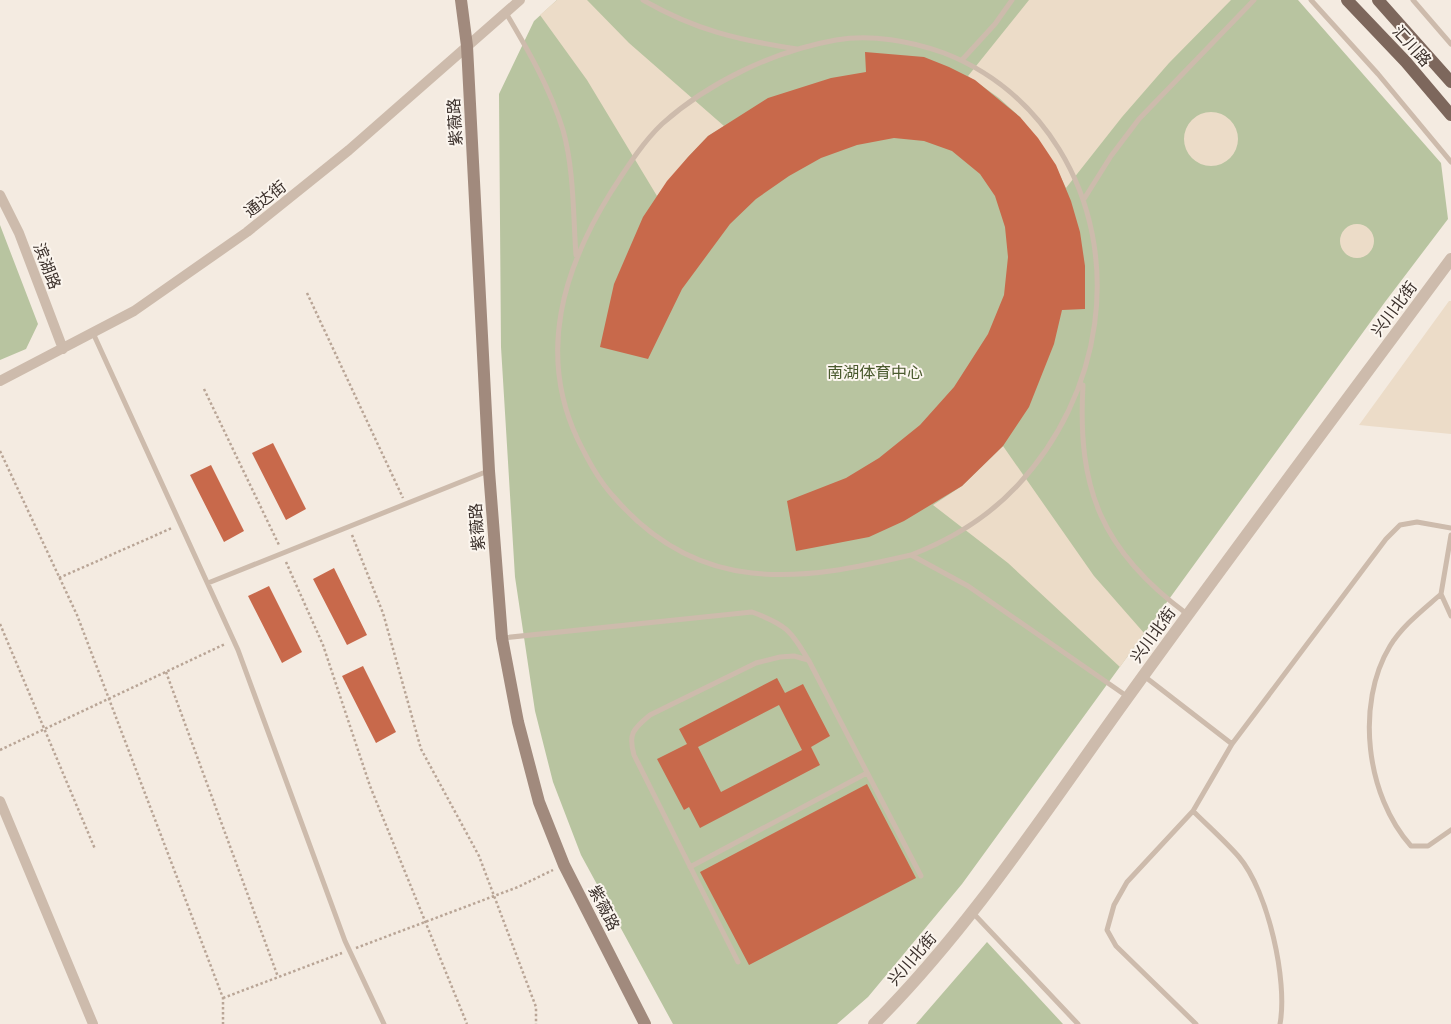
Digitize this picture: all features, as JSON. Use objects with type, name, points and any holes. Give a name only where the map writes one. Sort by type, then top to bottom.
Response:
[{"type":"main road","name":"紫薇路","points":[[460,0],[467,46],[489,471],[502,638],[518,722],[539,802],[564,865],[645,1024]]},
{"type":"main road","name":"汇川路","points":[[1347,0],[1406,62],[1451,115]]},
{"type":"main road","name":"汇川路","points":[[1378,0],[1451,82]]},
{"type":"street","name":"通达街","points":[[0,381],[134,311],[247,232],[349,150],[520,0]]},
{"type":"street","name":"滨湖路","points":[[0,195],[19,234],[64,349]]},
{"type":"street","name":"兴川北街","points":[[874,1024],[900,999],[973,913],[1188,614],[1451,259]]},
{"type":"street","points":[[0,801],[93,1024]]},
{"type":"lane","points":[[643,0],[674,17],[733,39],[800,49]]},
{"type":"lane","points":[[962,60],[995,24],[1012,0]]},
{"type":"lane","points":[[1084,199],[1107,162],[1139,119],[1254,0]]},
{"type":"lane","points":[[1311,0],[1378,74],[1451,162]]},
{"type":"lane","points":[[1413,0],[1451,44]]},
{"type":"lane","points":[[505,12],[536,66],[563,131],[572,190],[577,258]]},
{"type":"lane","points":[[864,37],[930,48],[962,60],[986,74],[1035,115],[1069,166],[1084,199],[1093,244],[1098,301],[1093,339],[1083,379],[1057,432],[1035,466],[1014,490],[939,544],[911,555],[824,573],[749,573],[683,554],[654,536],[606,489],[586,456],[570,422],[558,381],[556,344],[564,294],[577,258],[594,221],[629,164],[660,126],[726,80],[758,64],[800,49],[836,40],[864,37]]},
{"type":"lane","points":[[93,333],[234,640],[350,950],[384,1024]]},
{"type":"lane","points":[[1083,379],[1082,446],[1089,481],[1108,532],[1129,563],[1158,592],[1188,614]]},
{"type":"lane","points":[[208,583],[489,471]]},
{"type":"lane","points":[[1196,1024],[1116,946],[1107,930],[1114,905],[1127,882],[1193,811],[1232,744],[1386,539],[1400,525],[1417,522],[1451,528]]},
{"type":"lane","points":[[1451,535],[1441,594],[1451,616]]},
{"type":"lane","points":[[911,555],[968,586],[1128,697]]},
{"type":"lane","points":[[1441,594],[1413,618],[1390,645],[1376,681],[1369,723],[1372,762],[1388,809],[1400,833],[1411,846],[1428,846],[1451,830]]},
{"type":"lane","points":[[502,638],[752,612],[778,622],[791,632],[809,660],[921,876]]},
{"type":"lane","points":[[738,962],[634,755],[630,741],[636,727],[650,715],[756,663],[780,657],[794,656],[809,660]]},
{"type":"lane","points":[[1144,675],[1232,744]]},
{"type":"lane","points":[[690,867],[867,774]]},
{"type":"lane","points":[[1193,811],[1240,858],[1263,900],[1276,949],[1282,1011],[1280,1024]]},
{"type":"lane","points":[[973,913],[1078,1024]]},
{"type":"path","points":[[307,293],[406,503]]},
{"type":"path","points":[[204,389],[283,553],[323,645],[370,786],[468,1024]]},
{"type":"path","points":[[0,451],[77,615],[223,998],[224,1024]]},
{"type":"path","points":[[60,578],[181,524]]},
{"type":"path","points":[[348,526],[383,614],[421,749],[479,856],[536,1007],[536,1024]]},
{"type":"path","points":[[0,624],[95,849]]},
{"type":"path","points":[[0,750],[234,640]]},
{"type":"path","points":[[166,672],[278,977]]},
{"type":"path","points":[[223,998],[518,887],[564,865]]},
{"type":"green space","name":"南湖体育中心","points":[[557,0],[1298,0],[1441,163],[1448,219],[1385,302],[962,884],[868,997],[837,1024],[673,1024],[581,855],[553,782],[535,711],[515,577],[501,347],[499,94],[534,21]]},
{"type":"green space","points":[[0,225],[38,324],[26,349],[0,360]]},
{"type":"green space","points":[[987,942],[1063,1024],[916,1024]]},
{"type":"shaded area","points":[[557,0],[587,0],[629,43],[724,126],[708,136],[688,157],[657,196],[587,80],[540,15]]},
{"type":"shaded area","points":[[1029,0],[1231,0],[1169,63],[1122,117],[1066,188],[1055,165],[1020,117],[999,98],[968,76]]},
{"type":"shaded area","points":[[1206,112],[1216,112],[1226,116],[1234,124],[1238,139],[1234,154],[1226,162],[1216,166],[1206,166],[1196,162],[1188,154],[1184,144],[1184,134],[1188,124],[1196,116]]},
{"type":"shaded area","points":[[1357,224],[1369,229],[1374,241],[1369,253],[1357,258],[1345,253],[1340,241],[1345,229]]},
{"type":"shaded area","points":[[1449,301],[1451,301],[1451,434],[1359,425]]},
{"type":"shaded area","points":[[1003,446],[1094,576],[1144,633],[1120,667],[1008,563],[933,505],[962,486]]},
{"type":"building","points":[[865,52],[924,57],[949,67],[975,80],[1020,117],[1038,138],[1056,165],[1071,201],[1080,232],[1085,266],[1085,309],[1062,310],[1054,344],[1029,407],[1003,446],[962,486],[904,521],[869,537],[796,551],[787,501],[846,478],[879,458],[920,425],[954,387],[988,334],[1004,295],[1008,257],[1005,227],[995,196],[980,174],[952,151],[924,141],[894,138],[857,145],[821,158],[789,176],[756,199],[730,224],[682,289],[648,359],[600,347],[614,284],[643,217],[667,181],[688,157],[708,136],[768,98],[831,78],[866,72]]},
{"type":"building","points":[[273,443],[306,509],[286,520],[252,453]]},
{"type":"building","points":[[211,465],[244,531],[224,542],[190,475]]},
{"type":"building","points":[[334,568],[367,635],[347,645],[313,579]]},
{"type":"building","points":[[269,586],[302,652],[282,663],[248,596]]},
{"type":"building","points":[[363,666],[396,732],[376,743],[342,676]]},
{"type":"building","points":[[777,678],[785,693],[803,684],[830,736],[811,747],[820,765],[700,828],[689,807],[684,810],[657,759],[687,744],[679,729]],"holes":[[[779,705],[802,750],[721,792],[698,747]]]},
{"type":"building","points":[[867,784],[916,878],[749,965],[700,872]]}]
